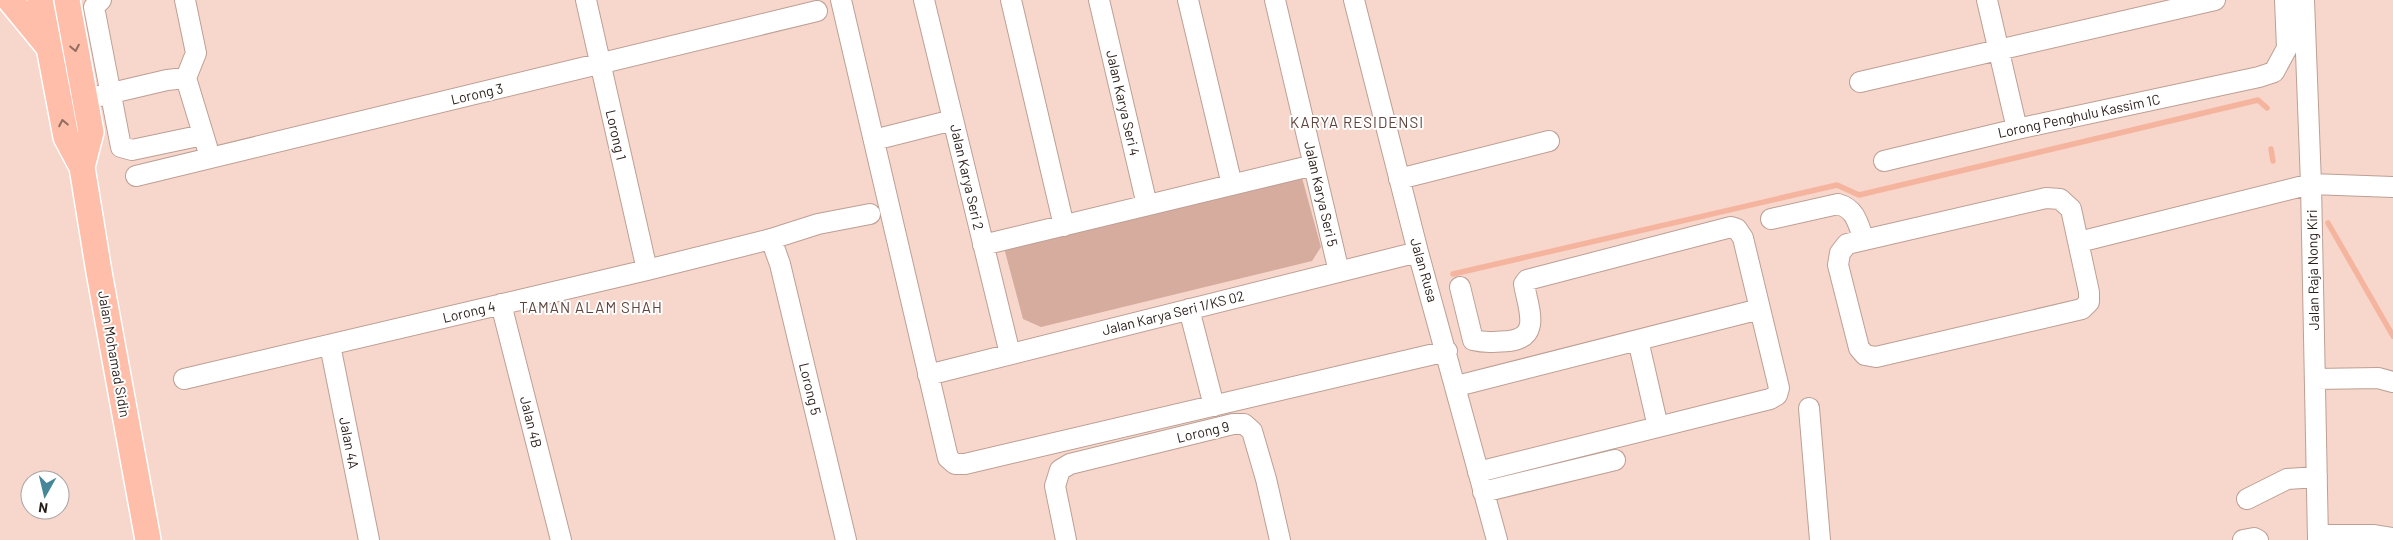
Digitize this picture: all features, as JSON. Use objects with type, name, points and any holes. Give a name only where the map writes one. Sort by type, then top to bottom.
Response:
[{"type":"main road","points":[[10,0],[46,41],[50,52]]},
{"type":"main road","name":"Jalan Mohamad Sidin","points":[[40,0],[66,138],[82,167],[104,301],[148,540]]},
{"type":"main road","name":"Jalan Mohamad Sidin","points":[[66,0],[91,132],[82,167]]},
{"type":"street","points":[[101,0],[94,8],[121,147],[132,150],[203,135]]},
{"type":"street","points":[[185,0],[196,52],[186,78],[210,158]]},
{"type":"street","name":"Lorong 1","points":[[586,0],[647,270]]},
{"type":"street","points":[[841,0],[948,458],[954,464],[965,464],[1447,351]]},
{"type":"street","name":"Jalan Karya Seri 2","points":[[924,0],[1010,354]]},
{"type":"street","points":[[1011,0],[1064,226]]},
{"type":"street","name":"Jalan Karya Seri 4","points":[[1099,0],[1147,205]]},
{"type":"street","points":[[1188,0],[1232,185]]},
{"type":"street","name":"Jalan Karya Seri 5","points":[[1275,0],[1339,272]]},
{"type":"street","name":"Jalan Rusa","points":[[1354,0],[1418,252],[1447,351],[1480,482],[1497,540]]},
{"type":"street","points":[[1987,0],[2017,129]]},
{"type":"street","points":[[1860,82],[2215,0]]},
{"type":"street","name":"Lorong Penghulu Kassim 1C","points":[[1884,162],[2017,129],[2259,77],[2274,72],[2287,48],[2286,0]]},
{"type":"street","name":"Jalan Raja Nong Kiri","points":[[2304,0],[2311,184],[2318,537]]},
{"type":"street","name":"Lorong 3","points":[[136,176],[818,11]]},
{"type":"street","points":[[85,99],[186,78]]},
{"type":"street","points":[[874,140],[953,120]]},
{"type":"street","points":[[1400,179],[1550,141]]},
{"type":"street","points":[[983,246],[1314,164]]},
{"type":"street","points":[[2079,242],[2311,184],[2393,187]]},
{"type":"street","points":[[2046,198],[2060,199],[2071,209],[2079,242],[2089,292],[2089,302],[2082,309],[1876,357],[1866,355],[1859,348],[1838,265],[1840,253],[1847,244],[2046,198]]},
{"type":"street","points":[[1771,219],[1838,204],[1848,207],[1856,217],[1864,240]]},
{"type":"street","name":"Lorong 4","points":[[184,379],[647,270],[771,239],[818,224],[870,214]]},
{"type":"street","points":[[1460,287],[1473,340],[1486,343],[1520,340],[1528,333],[1531,325],[1524,284],[1526,280],[1732,227],[1738,229],[1743,238],[1779,388],[1777,395],[1658,427],[1480,482]]},
{"type":"street","name":"Lorong 5","points":[[771,239],[780,264],[846,540]]},
{"type":"street","name":"Jalan Karya Seri 1/KS 02","points":[[928,375],[1418,252]]},
{"type":"street","name":"Jalan 4B","points":[[501,304],[561,540]]},
{"type":"street","points":[[1189,309],[1214,406]]},
{"type":"street","points":[[1456,386],[1760,309]]},
{"type":"street","points":[[1441,332],[1469,324]]},
{"type":"street","points":[[1638,340],[1658,427]]},
{"type":"street","name":"Jalan 4A","points":[[330,345],[369,540]]},
{"type":"street","points":[[2315,379],[2378,378],[2393,382]]},
{"type":"street","points":[[1808,408],[1820,540]]},
{"type":"street","name":"Lorong 9","points":[[1066,540],[1055,486],[1060,470],[1070,464],[1233,424],[1244,424],[1252,431],[1266,479],[1280,540]]},
{"type":"street","points":[[1480,482],[1615,460]]},
{"type":"street","points":[[2247,498],[2287,479],[2317,477]]},
{"type":"street","points":[[2318,537],[2373,535],[2393,538]]},
{"type":"shaded area","points":[[1301,174],[1321,247],[1312,261],[1041,327],[1023,319],[1003,244]]},
{"type":"waterway","points":[[1453,274],[1837,185],[1859,195],[2258,100],[2267,108]]},
{"type":"waterway","points":[[2271,149],[2273,161]]},
{"type":"waterway","points":[[2328,223],[2393,336]]},
{"type":"district","name":"KARYA RESIDENSI","points":[[1357,123]]},
{"type":"district","name":"TAMAN ALAM SHAH","points":[[591,308]]}]
